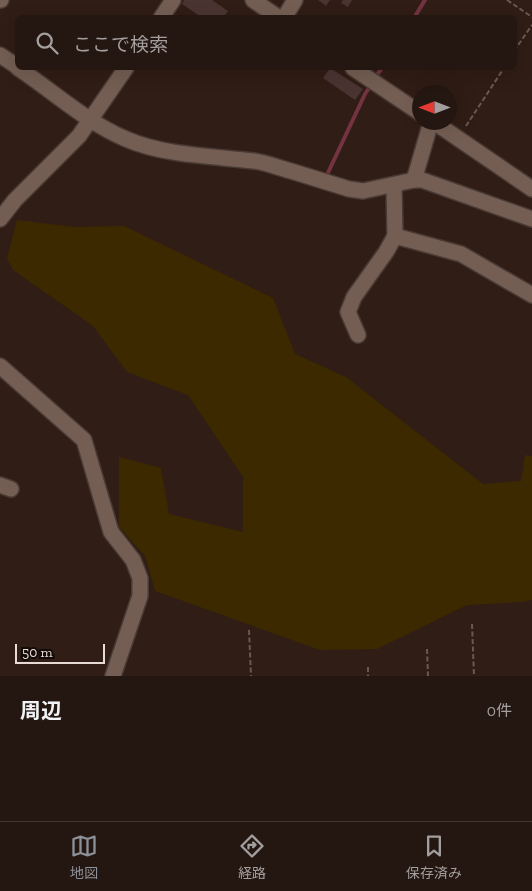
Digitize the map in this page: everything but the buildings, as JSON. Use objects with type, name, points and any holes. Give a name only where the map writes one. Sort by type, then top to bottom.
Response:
[{"type":"street","points":[[163,15],[173,0]]},
{"type":"street","points":[[253,0],[275,15]]},
{"type":"street","points":[[286,15],[295,0]]},
{"type":"street","points":[[0,55],[15,65]]},
{"type":"street","points":[[22,70],[97,125],[127,140],[154,148],[190,155],[266,164],[349,189],[363,191],[422,180],[532,219]]},
{"type":"street","points":[[0,219],[15,200],[78,136],[125,70]]},
{"type":"street","points":[[356,70],[412,108]]},
{"type":"street","points":[[414,180],[430,130]]},
{"type":"street","points":[[445,130],[532,189]]},
{"type":"street","points":[[358,335],[348,312],[354,297],[386,252],[394,236],[394,185]]},
{"type":"street","points":[[394,236],[461,254],[532,295]]},
{"type":"street","points":[[0,366],[84,440],[111,532],[133,560],[140,578],[140,596],[113,676]]},
{"type":"path","points":[[507,0],[532,16]]},
{"type":"path","points":[[517,46],[532,24]]},
{"type":"path","points":[[458,139],[503,70]]},
{"type":"path","points":[[472,624],[474,676]]},
{"type":"path","points":[[249,630],[251,676]]},
{"type":"path","points":[[427,648],[428,676]]},
{"type":"path","points":[[368,667],[368,676]]},
{"type":"shaded area","points":[[17,220],[74,227],[124,226],[273,298],[295,354],[346,377],[483,484],[521,481],[525,455],[532,456],[532,600],[467,605],[377,649],[320,650],[155,591],[145,556],[119,527],[119,457],[161,468],[169,514],[243,532],[243,477],[188,395],[127,372],[93,326],[13,270],[7,258]]},
{"type":"waterway","points":[[416,15],[425,0]]},
{"type":"waterway","points":[[374,79],[381,70]]},
{"type":"waterway","points":[[326,177],[371,85]]}]
